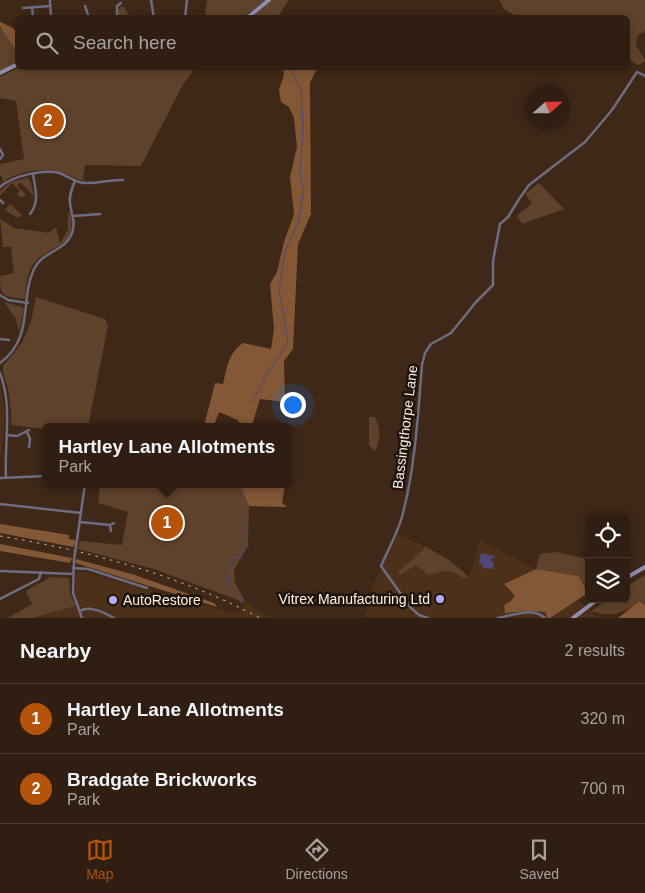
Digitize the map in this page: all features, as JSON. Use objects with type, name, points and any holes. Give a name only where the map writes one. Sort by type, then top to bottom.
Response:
[{"type":"main road","points":[[251,15],[269,0]]},
{"type":"main road","points":[[0,73],[15,66]]},
{"type":"main road","points":[[630,575],[645,566]]},
{"type":"main road","points":[[573,618],[593,603]]},
{"type":"street","points":[[50,0],[51,15]]},
{"type":"street","points":[[154,15],[152,1],[156,0]]},
{"type":"street","points":[[185,15],[187,0]]},
{"type":"street","points":[[117,15],[117,6],[121,3]]},
{"type":"street","points":[[23,8],[50,6]]},
{"type":"street","points":[[84,6],[88,15]]},
{"type":"street","points":[[32,7],[33,15]]},
{"type":"street","name":"Bassingthorpe Lane","points":[[428,618],[419,615],[410,607],[381,566],[398,527],[406,499],[425,353],[435,341],[451,333],[476,302],[493,285],[493,261],[498,228],[508,217],[529,185],[585,142],[612,110],[637,72],[645,76]]},
{"type":"street","points":[[0,149],[3,156],[0,159]]},
{"type":"street","points":[[0,187],[12,178],[55,172],[75,181],[88,183],[123,180]]},
{"type":"street","points":[[30,214],[35,207],[36,199],[33,174]]},
{"type":"street","points":[[0,363],[10,355],[18,343],[28,303],[31,276],[35,267],[44,256],[59,249],[67,242],[72,232],[73,216],[70,197],[75,181]]},
{"type":"street","points":[[73,216],[100,214]]},
{"type":"street","points":[[0,295],[8,300],[28,303]]},
{"type":"street","points":[[0,339],[9,340]]},
{"type":"street","points":[[0,373],[8,405],[6,478]]},
{"type":"street","points":[[6,435],[17,436],[28,431],[29,447]]},
{"type":"street","points":[[0,478],[42,476]]},
{"type":"street","points":[[82,618],[73,593],[72,574],[84,488]]},
{"type":"street","points":[[0,504],[80,513]]},
{"type":"street","points":[[80,522],[110,525],[114,523]]},
{"type":"street","points":[[110,525],[111,531]]},
{"type":"street","points":[[73,568],[88,569],[147,588]]},
{"type":"street","points":[[0,571],[72,574]]},
{"type":"street","points":[[0,599],[39,579],[41,572]]},
{"type":"street","points":[[80,611],[90,608],[114,618]]},
{"type":"street","points":[[498,618],[524,612],[537,613],[545,618]]},
{"type":"shaded area","points":[[207,0],[267,0],[246,15],[205,15]]},
{"type":"shaded area","points":[[272,0],[289,0],[279,15],[254,15]]},
{"type":"shaded area","points":[[499,0],[645,0],[645,31],[637,36],[636,45],[645,61],[638,65],[630,60],[630,15],[514,15],[504,9]]},
{"type":"shaded area","points":[[121,6],[124,7],[129,15],[118,15],[118,10]]},
{"type":"shaded area","points":[[0,22],[15,30],[15,49],[0,26]]},
{"type":"shaded area","points":[[0,26],[15,48],[15,63],[0,71]]},
{"type":"shaded area","points":[[15,70],[194,70],[182,86],[141,166],[85,165],[83,178],[86,181],[60,172],[38,170],[23,173],[3,182],[2,176],[0,176],[0,164],[24,159],[16,101],[0,98],[0,77]]},
{"type":"shaded area","points":[[283,70],[316,70],[310,83],[311,214],[298,244],[293,349],[284,361],[285,402],[260,399],[253,423],[239,423],[238,420],[219,412],[215,423],[205,423],[215,383],[223,384],[229,361],[234,351],[243,343],[271,349],[274,329],[270,284],[277,272],[284,242],[294,214],[290,177],[297,147],[294,118],[289,107],[281,102],[279,90],[284,75]]},
{"type":"shaded area","points":[[28,178],[34,196],[20,182],[17,186],[26,194],[22,198],[17,194],[20,191],[12,183],[0,196],[0,191],[10,182]]},
{"type":"shaded area","points":[[539,183],[564,209],[522,224],[517,216],[532,203],[525,194]]},
{"type":"shaded area","points":[[10,204],[22,215],[16,217],[5,210]]},
{"type":"shaded area","points":[[68,213],[70,213],[70,235],[59,246],[38,259],[32,266],[26,285],[25,298],[16,298],[4,294],[1,288],[0,276],[14,273],[11,247],[3,247],[0,219],[14,228],[49,233],[56,227],[60,243],[68,230]]},
{"type":"shaded area","points":[[36,297],[105,319],[108,325],[89,423],[42,423],[42,429],[11,425],[10,403],[3,366],[22,343],[31,322]]},
{"type":"shaded area","points":[[4,302],[22,307],[24,310],[19,332],[16,319]]},
{"type":"shaded area","points":[[0,385],[5,413],[2,455],[0,455]]},
{"type":"shaded area","points":[[369,417],[375,417],[379,430],[375,451],[369,445]]},
{"type":"shaded area","points":[[100,488],[241,488],[249,506],[248,546],[234,570],[235,583],[246,603],[154,569],[78,549],[80,541],[122,545],[128,512],[98,503]]},
{"type":"shaded area","points":[[241,488],[284,488],[282,503],[287,507],[249,506]]},
{"type":"shaded area","points":[[0,524],[69,535],[69,539],[76,540],[74,547],[0,533]]},
{"type":"shaded area","points":[[398,534],[426,547],[398,572],[416,565],[428,575],[441,571],[453,571],[463,578],[469,577],[480,540],[536,569],[504,584],[515,596],[505,612],[545,612],[548,618],[365,618],[372,589]]},
{"type":"shaded area","points":[[0,544],[72,558],[70,563],[0,551]]},
{"type":"shaded area","points":[[426,547],[449,560],[469,577],[463,578],[446,571],[428,575],[416,565],[400,575],[398,572]]},
{"type":"shaded area","points":[[556,552],[584,558],[585,586],[579,576],[536,569],[540,554]]},
{"type":"shaded area","points":[[481,553],[495,556],[495,558],[491,558],[491,561],[494,562],[493,569],[483,568],[483,565],[479,564]]},
{"type":"shaded area","points":[[76,559],[135,575],[214,603],[217,607],[75,563]]},
{"type":"shaded area","points":[[536,569],[579,576],[585,587],[585,595],[550,618],[548,618],[545,612],[505,613],[504,605],[515,596],[504,584]]},
{"type":"shaded area","points":[[81,571],[236,614],[246,603],[272,618],[32,618],[76,606],[75,574]]},
{"type":"shaded area","points":[[645,575],[645,605],[639,601],[616,614],[591,611],[603,603],[630,603],[630,584]]},
{"type":"shaded area","points":[[51,577],[69,578],[70,594],[76,606],[32,618],[8,618],[32,604],[26,591]]},
{"type":"shaded area","points":[[577,600],[599,618],[550,618]]},
{"type":"shaded area","points":[[639,601],[645,605],[645,618],[618,618]]},
{"type":"waterway","points":[[253,401],[261,384],[288,342],[279,290],[285,251],[298,223],[304,190],[300,175],[303,127],[301,90],[291,70]]},
{"type":"waterway","points":[[241,603],[240,598],[228,585],[231,557],[240,557],[242,547],[248,546],[247,534],[244,530],[243,488]]},
{"type":"railway","points":[[0,536],[67,549],[133,566],[198,589],[260,618]]},
{"type":"place","name":"Bradgate Brickworks","points":[[48,121]]},
{"type":"place","name":"Hartley Lane Allotments","points":[[167,523]]},
{"type":"place","name":"Vitrex Manufacturing Ltd","points":[[440,599]]},
{"type":"place","name":"AutoRestore","points":[[113,600]]}]
